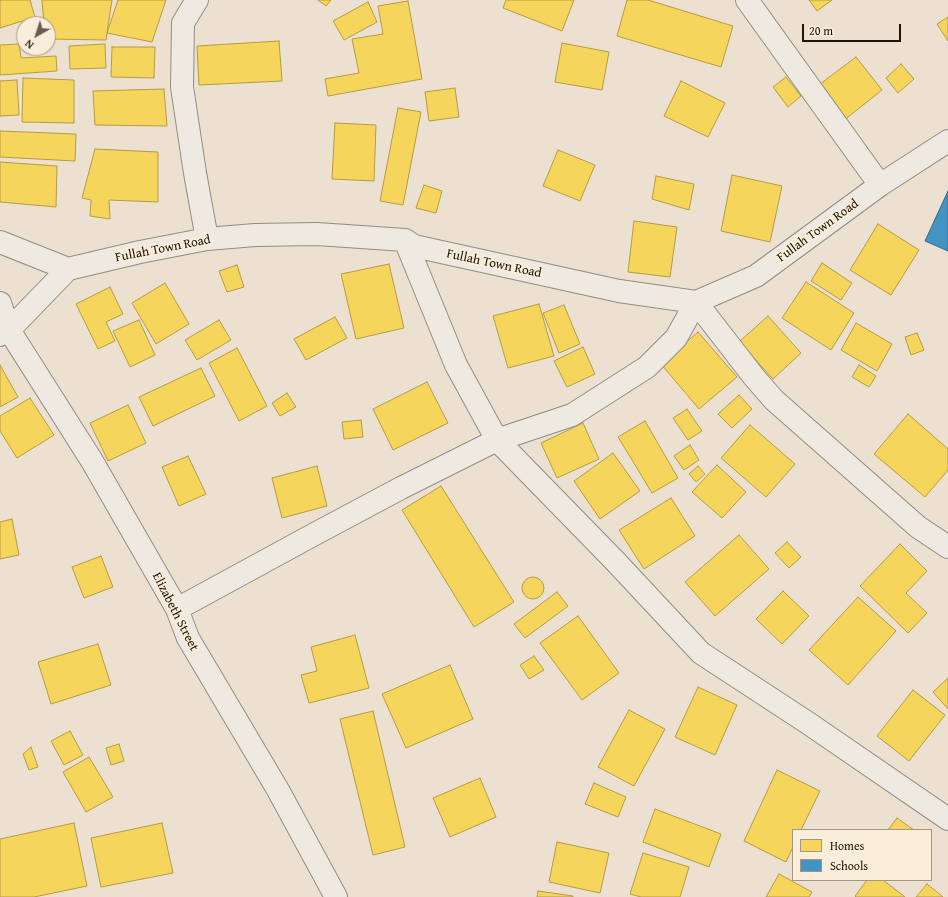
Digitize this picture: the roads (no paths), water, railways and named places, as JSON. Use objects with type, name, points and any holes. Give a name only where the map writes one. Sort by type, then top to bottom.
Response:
[{"type":"street","points":[[197,0],[183,23],[182,87],[207,239]]},
{"type":"street","points":[[747,0],[880,185]]},
{"type":"street","name":"Fullah Town Road","points":[[68,269],[140,252],[207,239],[255,235],[317,234],[405,240],[414,246],[619,291],[696,302],[756,276],[880,185],[948,141]]},
{"type":"street","points":[[405,240],[456,366],[497,440],[616,562],[701,653],[808,723],[948,819]]},
{"type":"street","points":[[0,242],[68,269],[4,332]]},
{"type":"street","points":[[177,609],[381,499],[497,440],[572,415],[647,367],[676,338],[696,302],[754,377],[774,400],[918,527],[948,547]]},
{"type":"street","name":"Elizabeth Street","points":[[0,303],[4,332],[92,461],[177,609],[188,638],[278,790],[336,897]]}]
